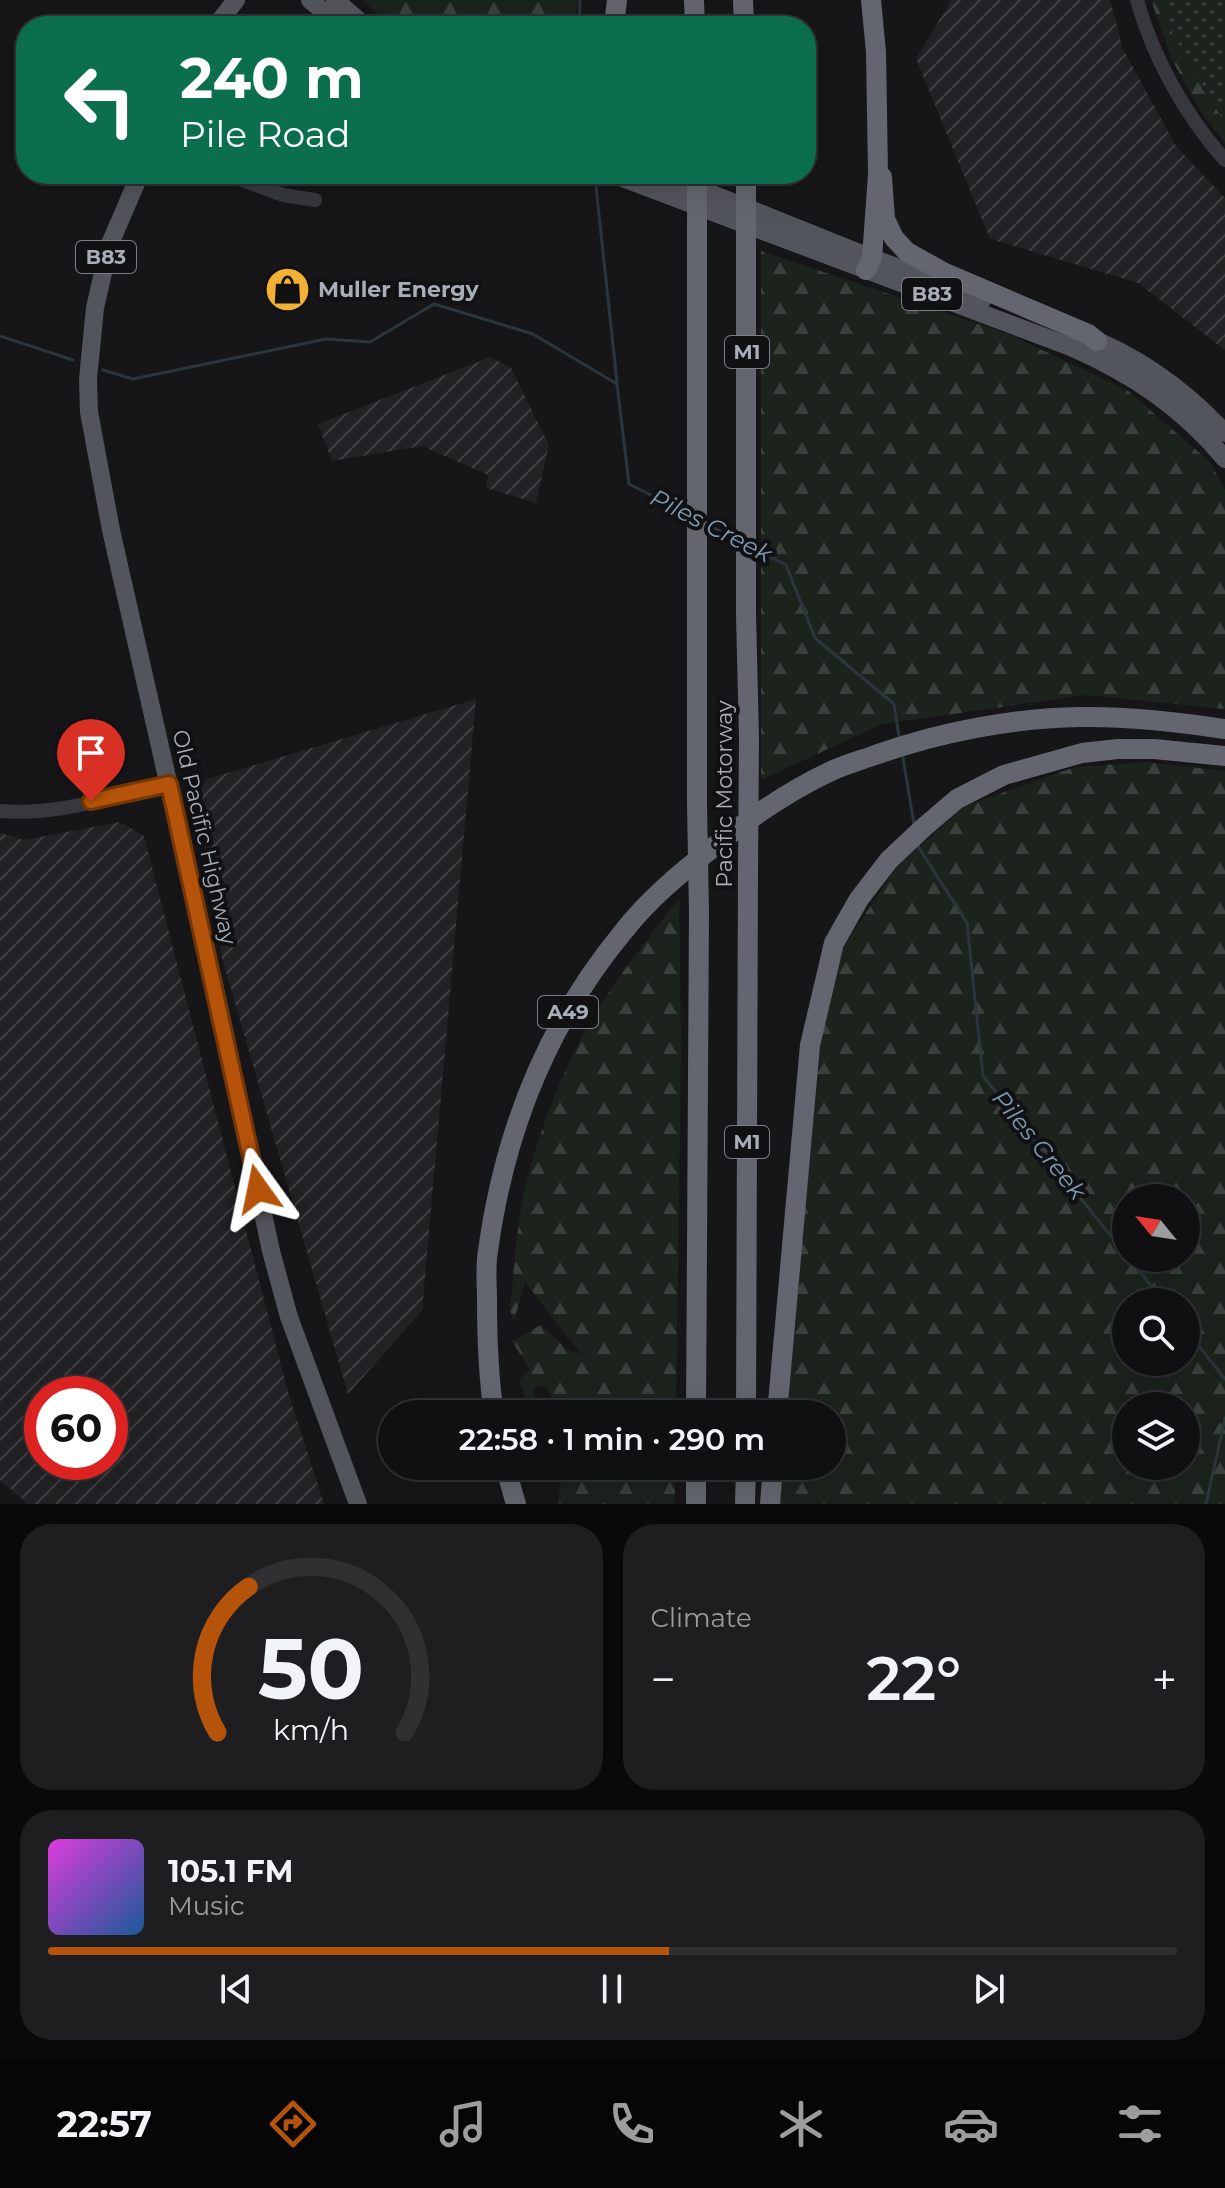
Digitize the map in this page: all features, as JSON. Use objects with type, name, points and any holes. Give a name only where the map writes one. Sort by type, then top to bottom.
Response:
[{"type":"highway","points":[[869,264],[878,174],[876,52],[871,0]]},
{"type":"highway","points":[[878,174],[882,177],[885,219],[894,238],[907,252],[945,273],[1088,334],[1097,341]]},
{"type":"highway","name":"Pacific Motorway","points":[[696,1400],[699,912],[697,184]]},
{"type":"highway","name":"Pacific Motorway","points":[[746,184],[749,738],[746,1400]]},
{"type":"highway","name":"A49","points":[[492,1400],[486,1356],[487,1253],[512,1137],[536,1071],[570,1007],[625,929],[673,879],[778,800],[830,772],[924,739],[967,730],[1080,717],[1225,729]]},
{"type":"highway","points":[[1195,725],[1225,723]]},
{"type":"highway","points":[[778,1400],[810,1045],[834,943],[859,899],[889,860],[923,828],[957,799],[1004,775],[1082,753],[1118,749],[1225,756]]},
{"type":"highway","points":[[509,1480],[516,1504]]},
{"type":"highway","points":[[696,1480],[696,1504]]},
{"type":"highway","points":[[745,1504],[746,1480]]},
{"type":"highway","points":[[770,1504],[772,1480]]},
{"type":"main road","points":[[224,16],[236,0]]},
{"type":"main road","points":[[310,0],[329,16]]},
{"type":"main road","points":[[335,0],[353,16]]},
{"type":"main road","name":"Old Pacific Highway","points":[[136,184],[109,246],[95,308],[88,379],[89,412],[111,530],[282,1291],[308,1372],[358,1504]]},
{"type":"main road","name":"B83","points":[[641,184],[1097,341],[1167,380],[1225,433]]},
{"type":"main road","name":"B83","points":[[685,184],[1071,347],[1123,372],[1158,394],[1189,420],[1225,459]]},
{"type":"street","points":[[1137,0],[1175,89],[1205,136],[1225,160]]},
{"type":"street","points":[[253,184],[283,195],[315,200]]},
{"type":"street","points":[[0,811],[44,811],[169,784]]},
{"type":"shaded area","points":[[951,0],[1110,0],[1123,49],[1176,146],[1225,198],[1225,350],[1138,283],[990,239],[916,59]]},
{"type":"shaded area","points":[[491,357],[511,368],[549,445],[536,503],[486,488],[488,475],[422,446],[332,461],[318,424]]},
{"type":"shaded area","points":[[476,699],[422,1311],[348,1394],[222,958],[194,783]]},
{"type":"shaded area","points":[[119,822],[144,836],[288,1392],[324,1504],[28,1504],[0,1480],[0,833],[24,840]]},
{"type":"green space","points":[[362,0],[578,0],[575,16],[380,16]]},
{"type":"green space","points":[[1151,0],[1225,0],[1225,143],[1203,115],[1172,60]]},
{"type":"green space","points":[[1164,0],[1225,0],[1225,124],[1172,32]]},
{"type":"green space","points":[[761,251],[1008,334],[1127,390],[1210,462],[1225,490],[1225,709],[1086,695],[882,724],[761,780]]},
{"type":"green space","points":[[1146,762],[1225,771],[1225,1504],[779,1504],[781,1480],[846,1480],[846,1400],[788,1400],[817,1050],[844,946],[897,866],[965,806],[1075,767]]},
{"type":"green space","points":[[679,899],[681,1045],[676,1400],[552,1400],[548,1388],[537,1386],[533,1391],[536,1400],[526,1400],[519,1380],[530,1370],[512,1341],[541,1325],[569,1351],[581,1354],[525,1282],[514,1321],[510,1311],[519,1220],[530,1169],[551,1105],[589,1024]]},
{"type":"green space","points":[[561,1480],[675,1480],[675,1504],[557,1504]]},
{"type":"waterway","points":[[579,16],[580,0]]},
{"type":"waterway","points":[[596,187],[617,382]]},
{"type":"waterway","name":"Piles Creek","points":[[103,370],[133,379],[326,339],[370,342],[434,304],[533,334],[617,384],[629,484],[690,515]]},
{"type":"waterway","name":"Piles Creek","points":[[0,336],[73,360]]},
{"type":"waterway","name":"Piles Creek","points":[[703,522],[739,541]]},
{"type":"waterway","name":"Piles Creek","points":[[753,548],[786,565],[815,638],[894,704],[899,737]]},
{"type":"waterway","name":"Piles Creek","points":[[902,752],[914,824]]},
{"type":"waterway","name":"Piles Creek","points":[[918,843],[967,923],[983,1076],[1112,1237]]},
{"type":"waterway","name":"Piles Creek","points":[[1140,1272],[1153,1288]]},
{"type":"waterway","name":"Piles Creek","points":[[1200,1348],[1225,1379]]},
{"type":"waterway","name":"Piles Creek","points":[[1206,1504],[1225,1418]]},
{"type":"place","name":"Muller Energy","points":[[287,289]]},
{"type":"route","points":[[91,801],[169,784],[258,1189]]}]
